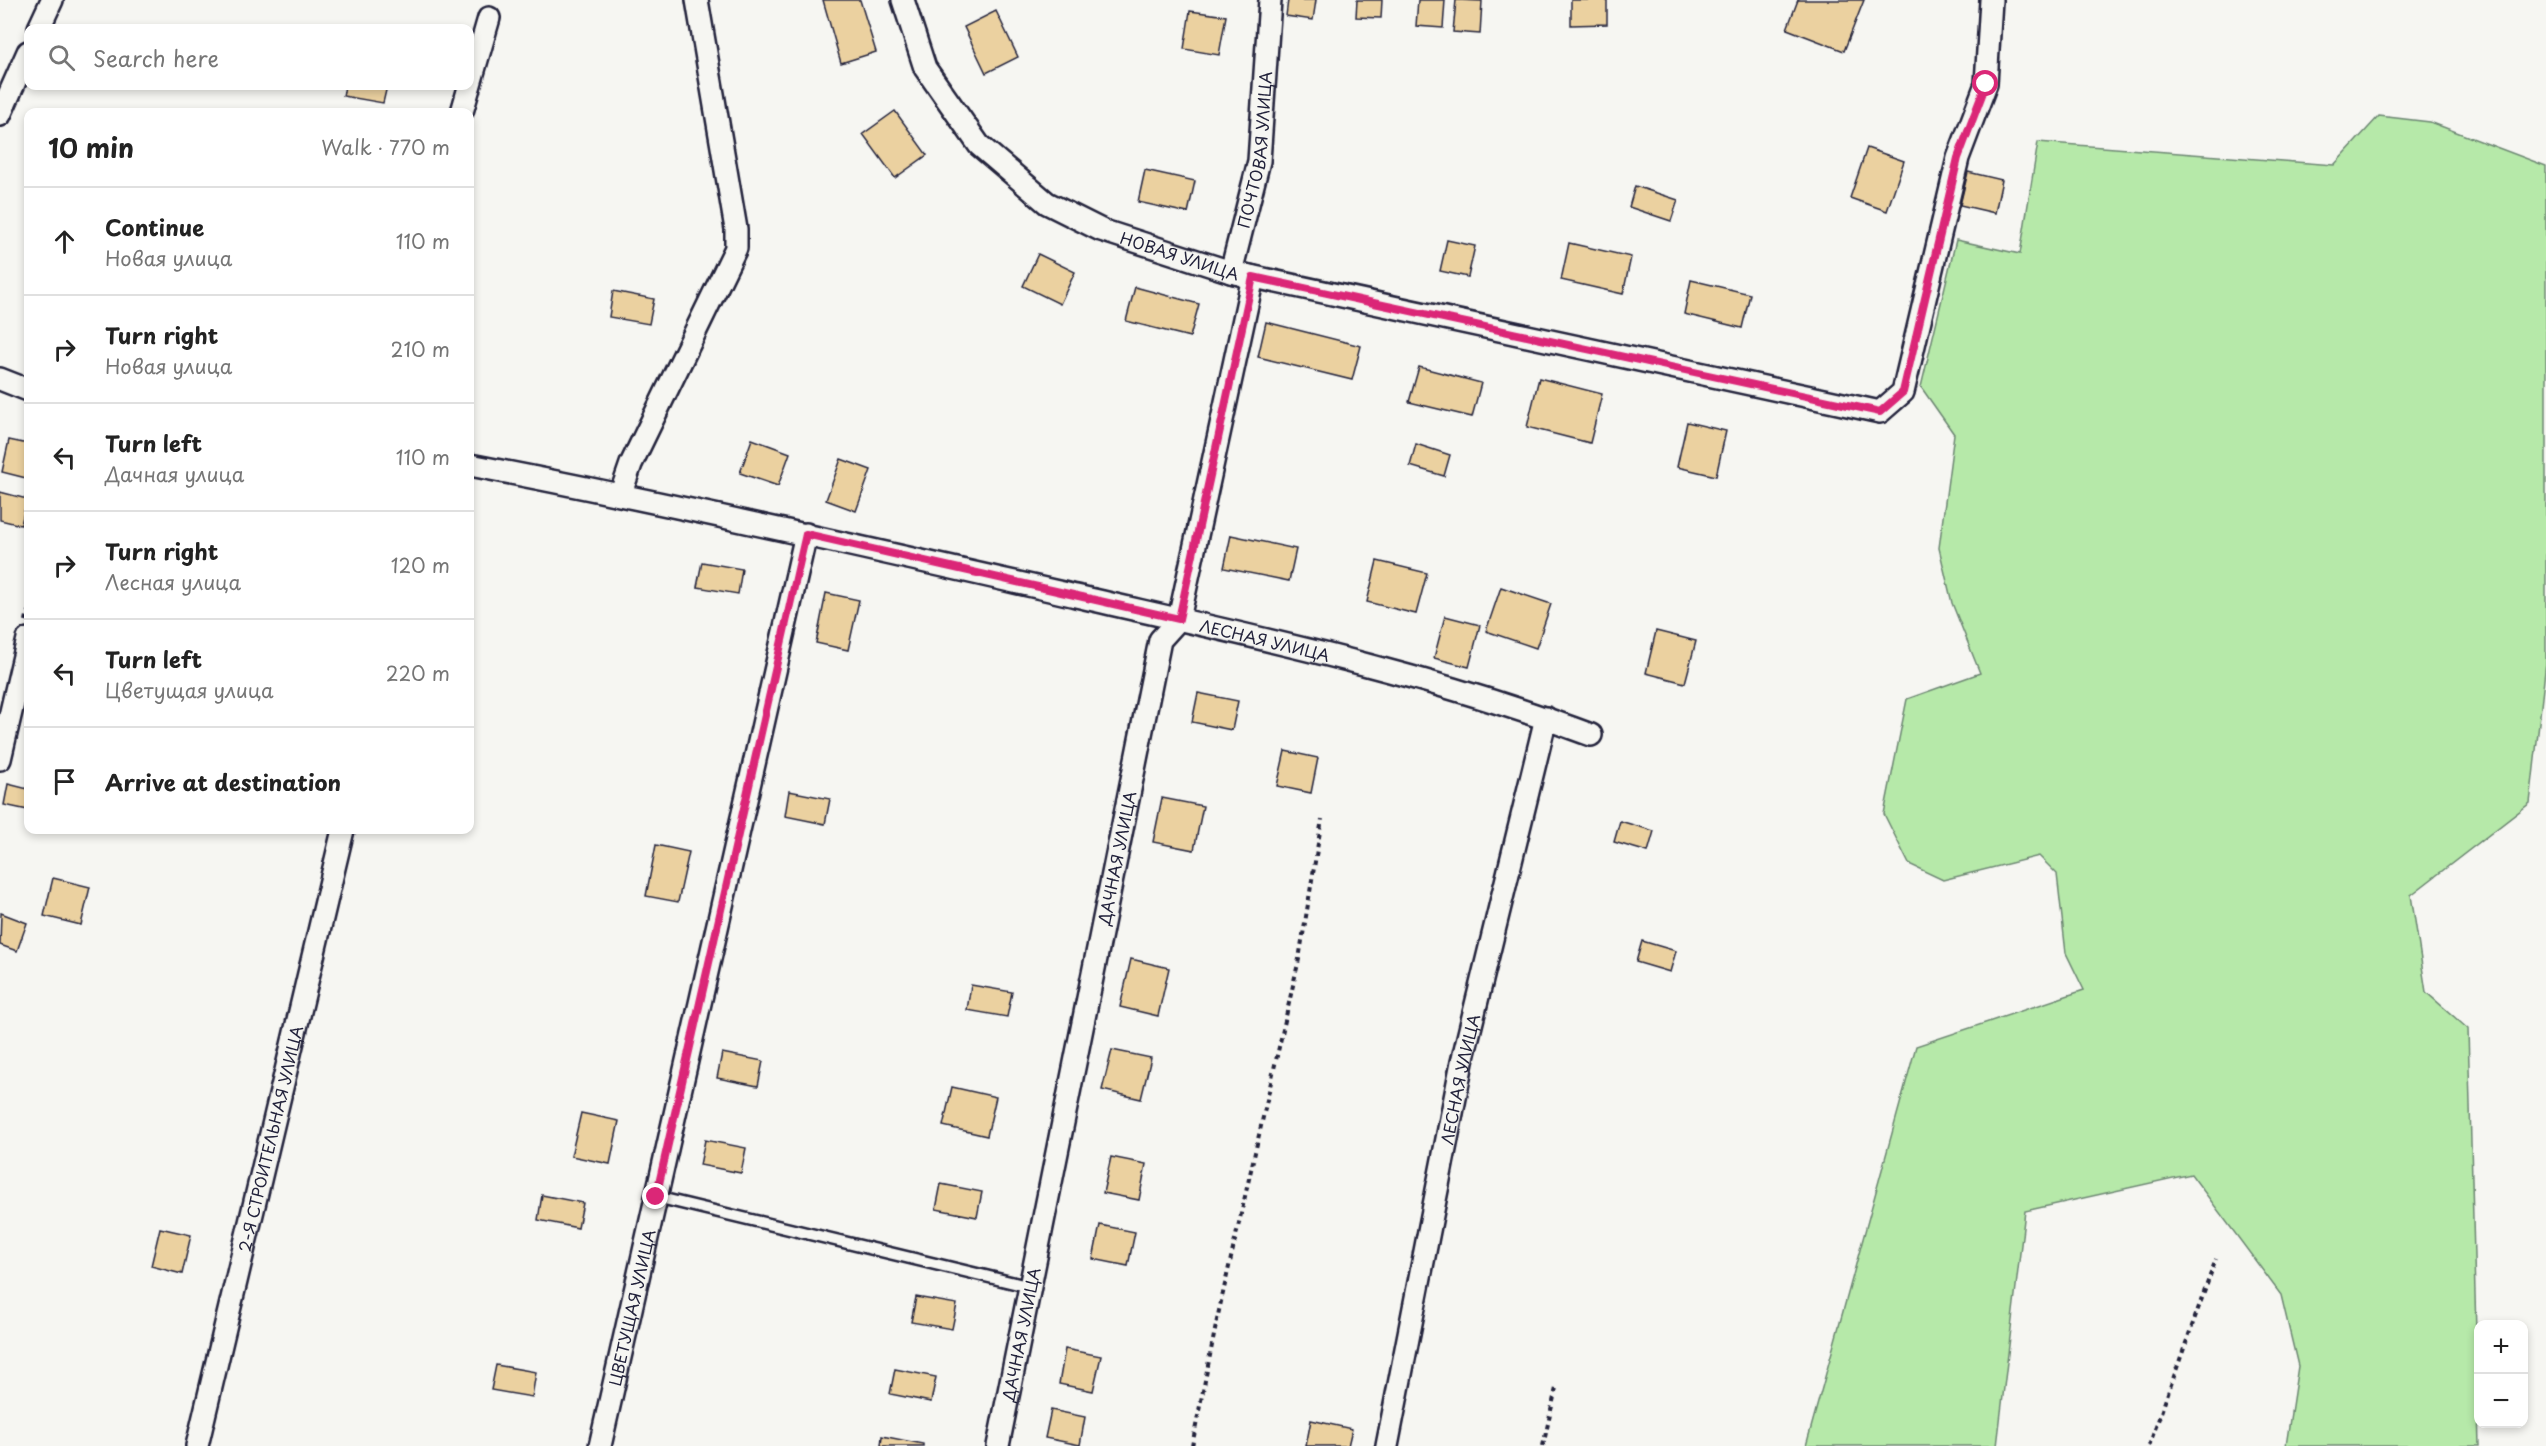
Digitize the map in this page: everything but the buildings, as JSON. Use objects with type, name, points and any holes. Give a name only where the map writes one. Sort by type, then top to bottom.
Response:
[{"type":"street","points":[[41,24],[52,0]]},
{"type":"street","points":[[621,494],[635,455],[736,248],[736,229],[697,0]]},
{"type":"street","name":"НОВАЯ УЛИЦА","points":[[903,0],[925,68],[979,145],[1047,203],[1101,230],[1231,272]]},
{"type":"street","name":"ПОЧТОВАЯ УЛИЦА","points":[[1231,272],[1260,161],[1270,0]]},
{"type":"street","name":"НОВАЯ УЛИЦА","points":[[1253,277],[1880,412],[1903,392],[1958,158],[1986,84],[1991,0]]},
{"type":"street","points":[[474,70],[489,18]]},
{"type":"street","points":[[0,115],[24,61]]},
{"type":"street","points":[[463,108],[468,90]]},
{"type":"street","points":[[1231,272],[1253,277]]},
{"type":"street","name":"ДАЧНАЯ УЛИЦА","points":[[998,1446],[1160,640],[1179,619],[1253,277]]},
{"type":"street","points":[[0,379],[24,388]]},
{"type":"street","name":"ЛЕСНАЯ УЛИЦА","points":[[474,466],[621,494],[806,534],[1341,656],[1546,718],[1591,735]]},
{"type":"street","name":"ЦВЕТУЩАЯ УЛИЦА","points":[[600,1446],[806,534]]},
{"type":"street","points":[[0,759],[24,656]]},
{"type":"street","name":"ЛЕСНАЯ УЛИЦА","points":[[1387,1446],[1462,1062],[1546,718]]},
{"type":"street","name":"2-Я СТРОИТЕЛЬНАЯ УЛИЦА","points":[[196,1446],[342,834]]},
{"type":"lane","points":[[656,1197],[1031,1287]]},
{"type":"path","points":[[1192,1446],[1218,1316],[1299,959],[1322,819]]},
{"type":"path","points":[[2149,1446],[2216,1259]]},
{"type":"path","points":[[1543,1446],[1556,1388]]},
{"type":"green space","points":[[2379,116],[2430,122],[2546,166],[2546,662],[2530,803],[2411,895],[2426,992],[2468,1029],[2476,1320],[2474,1428],[2479,1428],[2479,1446],[2286,1446],[2298,1366],[2281,1295],[2191,1174],[2025,1211],[1997,1446],[1806,1446],[1916,1046],[2084,990],[2066,953],[2057,874],[2039,856],[1943,880],[1909,864],[1884,814],[1907,699],[1980,673],[1952,603],[1939,548],[1954,434],[1921,387],[1956,240],[2020,254],[2038,142],[2334,165]]},
{"type":"route","points":[[656,1197],[806,534],[1179,619],[1253,277],[1880,412],[1903,392],[1958,158],[1986,84]]}]
